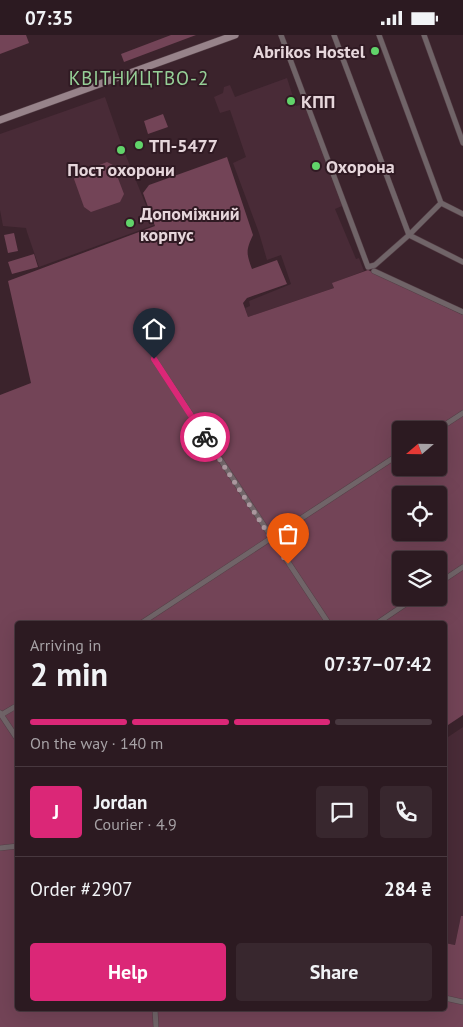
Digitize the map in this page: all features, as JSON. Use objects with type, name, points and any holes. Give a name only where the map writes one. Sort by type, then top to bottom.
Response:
[{"type":"main road","points":[[0,120],[235,35]]},
{"type":"street","points":[[281,35],[368,267],[375,265],[441,203]]},
{"type":"street","points":[[334,35],[409,235],[463,262]]},
{"type":"street","points":[[379,35],[441,203],[463,214]]},
{"type":"street","points":[[424,35],[463,143]]},
{"type":"street","points":[[374,271],[463,312]]},
{"type":"street","points":[[154,359],[326,621]]},
{"type":"street","points":[[448,423],[463,413]]},
{"type":"street","points":[[145,621],[392,459]]},
{"type":"street","points":[[447,578],[463,567]]},
{"type":"street","points":[[380,621],[403,606]]},
{"type":"street","points":[[15,707],[1,714],[15,735]]},
{"type":"street","points":[[0,848],[15,847]]},
{"type":"street","points":[[447,998],[463,1001]]},
{"type":"street","points":[[155,1011],[156,1027]]},
{"type":"shaded area","points":[[0,35],[26,35],[29,43],[0,54]]},
{"type":"shaded area","points":[[171,35],[196,35],[124,62],[121,54]]},
{"type":"shaded area","points":[[287,78],[296,106],[304,104],[342,206],[335,209],[356,259],[359,258],[364,271],[333,283],[334,288],[248,317],[245,308],[250,306],[249,301],[291,284],[281,255],[267,260],[233,163],[246,157],[230,110],[220,113],[214,97],[223,93],[224,87],[230,85],[235,97]]},
{"type":"shaded area","points":[[105,97],[122,146],[154,225],[39,267],[26,228],[3,226],[0,210],[0,134]]},
{"type":"shaded area","points":[[163,114],[168,127],[148,134],[144,121]]},
{"type":"shaded area","points":[[227,157],[253,235],[248,252],[252,269],[277,260],[287,284],[247,298],[243,303],[248,317],[334,288],[332,283],[368,270],[463,315],[463,715],[447,726],[447,621],[15,621],[15,1011],[447,1011],[447,943],[455,945],[461,916],[463,916],[463,1027],[0,1027],[0,395],[31,383],[8,281],[155,226],[143,193],[149,185]]},
{"type":"shaded area","points":[[107,162],[113,165],[124,194],[120,202],[91,212],[84,207],[74,179],[77,174]]},
{"type":"shaded area","points":[[14,233],[18,251],[8,253],[4,235]]},
{"type":"shaded area","points":[[34,254],[38,267],[12,274],[8,262]]},
{"type":"shaded area","points":[[463,727],[463,916],[461,916],[455,945],[447,943],[447,738]]},
{"type":"way so far","points":[[205,437],[288,564]]},
{"type":"place","name":"Abrikos Hostel","points":[[375,51]]},
{"type":"place","name":"КПП","points":[[291,101]]},
{"type":"place","name":"ТП-5477","points":[[139,145]]},
{"type":"place","name":"Пост охорони","points":[[121,150]]},
{"type":"place","name":"Охорона","points":[[316,166]]},
{"type":"place","name":"Допоміжний корпус","points":[[130,223]]},
{"type":"district","name":"КВІТНИЦТВО-2","points":[[139,78]]},
{"type":"route","points":[[154,359],[205,437]]}]
